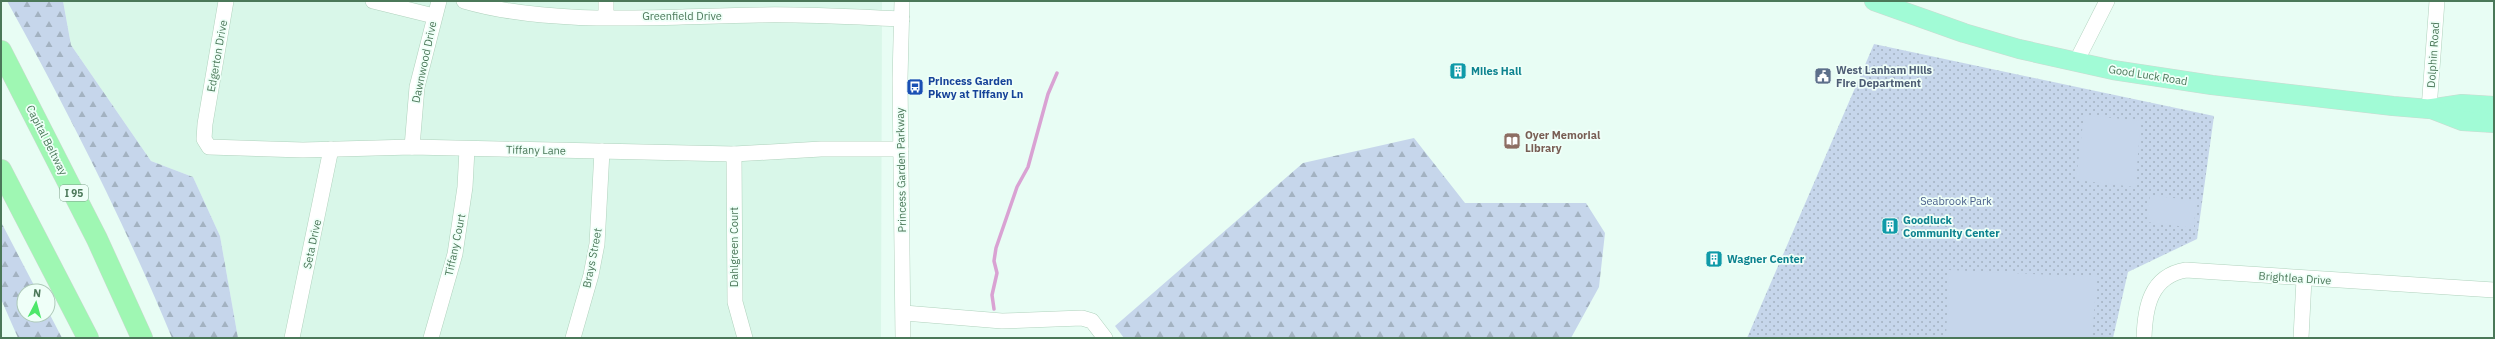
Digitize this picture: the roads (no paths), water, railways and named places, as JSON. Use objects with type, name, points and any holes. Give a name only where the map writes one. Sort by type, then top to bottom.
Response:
[{"type":"highway","name":"Capital Beltway","points":[[1,51],[97,239],[142,338]]},
{"type":"highway","points":[[1,170],[88,338]]},
{"type":"main road","name":"Good Luck Road","points":[[1874,1],[1964,33],[2018,49],[2113,70],[2212,85],[2430,109],[2462,121],[2494,123]]},
{"type":"main road","name":"Good Luck Road","points":[[2430,109],[2462,104],[2494,106]]},
{"type":"street","name":"Edgerton Drive","points":[[207,111],[226,1]]},
{"type":"street","points":[[373,1],[434,16]]},
{"type":"street","name":"Dawnwood Drive","points":[[412,147],[417,87],[439,1]]},
{"type":"street","name":"Greenfield Drive","points":[[464,1],[538,14],[606,17],[760,8],[902,19]]},
{"type":"street","points":[[606,1],[606,17]]},
{"type":"street","name":"Princess Garden Parkway","points":[[902,1],[901,149],[904,313],[903,338]]},
{"type":"street","points":[[2076,62],[2107,1]]},
{"type":"street","name":"Dolphin Road","points":[[2430,109],[2437,1]]},
{"type":"street","name":"Tiffany Lane","points":[[207,111],[204,139],[209,148],[331,149],[412,147],[734,154],[821,149],[901,149]]},
{"type":"street","name":"Seta Drive","points":[[292,338],[331,149]]},
{"type":"street","name":"Tiffany Court","points":[[431,338],[456,254],[464,194],[467,149]]},
{"type":"street","name":"Brays Street","points":[[573,338],[591,275],[597,244],[602,152]]},
{"type":"street","name":"Dahlgreen Court","points":[[734,154],[735,302],[745,338]]},
{"type":"street","name":"Brightlea Drive","points":[[2144,338],[2150,297],[2158,284],[2176,272],[2194,271],[2494,290]]},
{"type":"street","points":[[2301,338],[2304,279]]},
{"type":"street","points":[[904,313],[1002,321],[1082,318],[1092,321],[1105,338]]},
{"type":"waterway","points":[[994,309],[992,295],[997,273],[994,261],[996,248],[1017,187],[1028,167],[1048,94],[1057,73]]},
{"type":"place","name":"Miles Hall","points":[[1458,71]]},
{"type":"place","name":"West Lanham Hills Fire Department","points":[[1823,76]]},
{"type":"place","name":"Princess Garden Pkwy at Tiffany Ln","points":[[915,87]]},
{"type":"place","name":"Oyer Memorial Library","points":[[1512,141]]},
{"type":"place","name":"Goodluck Community Center","points":[[1890,226]]},
{"type":"place","name":"Wagner Center","points":[[1714,259]]},
{"type":"park label","name":"Seabrook Park","points":[[1956,201]]}]
